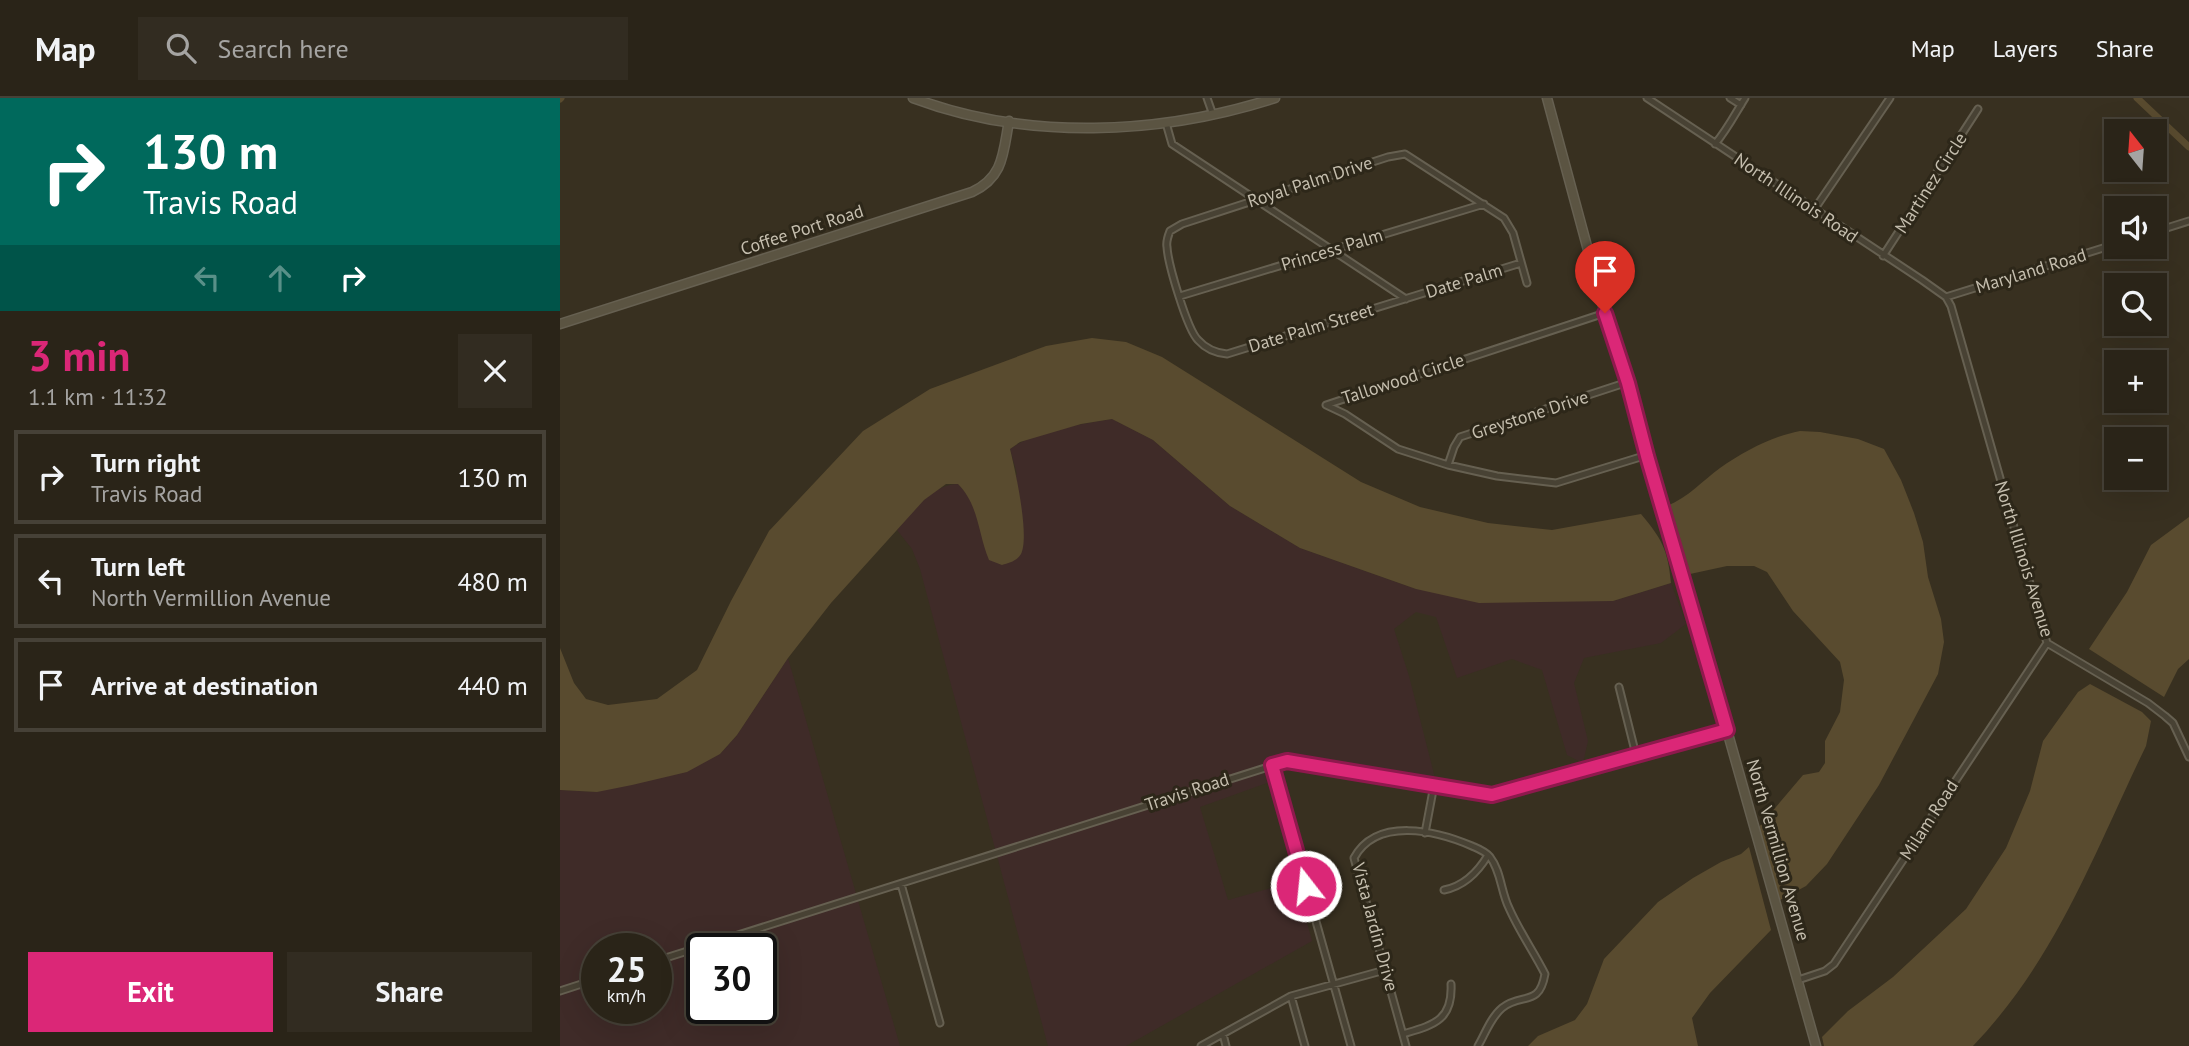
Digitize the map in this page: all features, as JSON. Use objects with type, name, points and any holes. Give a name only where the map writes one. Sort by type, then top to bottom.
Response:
[{"type":"street","points":[[913,98],[939,108],[1009,121],[1081,127],[1166,123],[1213,115],[1275,98]]},
{"type":"street","points":[[1208,98],[1213,115]]},
{"type":"street","name":"North Vermillion Avenue","points":[[1547,98],[1605,313],[1628,383],[1816,1046]]},
{"type":"street","name":"North Illinois Road","points":[[1647,98],[1946,297]]},
{"type":"street","points":[[1730,98],[1741,105]]},
{"type":"street","points":[[1715,144],[1726,131],[1745,98]]},
{"type":"street","points":[[1814,209],[1890,98]]},
{"type":"street","name":"Martinez Circle","points":[[1883,257],[1978,109]]},
{"type":"street","name":"Coffee Port Road","points":[[560,324],[972,192],[994,178],[1009,121]]},
{"type":"street","points":[[1166,123],[1172,144],[1406,299]]},
{"type":"street","name":"Royal Palm Drive","points":[[1216,353],[1199,342],[1192,332],[1166,244],[1170,231],[1182,223],[1388,157],[1405,154],[1504,218],[1513,233],[1527,283]]},
{"type":"street","name":"Princess Palm","points":[[1180,296],[1485,204]]},
{"type":"street","points":[[2167,228],[2189,221]]},
{"type":"street","name":"Maryland Road","points":[[1946,297],[2104,248]]},
{"type":"street","name":"Date Palm","points":[[1406,299],[1521,263]]},
{"type":"street","name":"North Illinois Avenue","points":[[1946,297],[1951,306],[2047,643],[2165,716],[2173,723],[2189,757]]},
{"type":"street","name":"Date Palm Street","points":[[1216,353],[1227,354],[1406,299]]},
{"type":"street","name":"Tallowood Circle","points":[[1605,313],[1326,405],[1345,414],[1398,449],[1448,465],[1497,476],[1556,483],[1647,456]]},
{"type":"street","name":"Greystone Drive","points":[[1448,465],[1460,437],[1628,383]]},
{"type":"street","name":"Milam Road","points":[[1798,981],[1825,971],[1834,964],[2047,643]]},
{"type":"street","points":[[1619,687],[1636,755]]},
{"type":"street","name":"Travis Road","points":[[672,956],[1287,761],[1499,794],[1727,730]]},
{"type":"street","points":[[1272,765],[1352,1046]]},
{"type":"street","points":[[1425,833],[1434,785]]},
{"type":"street","name":"Vista Jardin Drive","points":[[1406,1046],[1354,858],[1366,843],[1394,831],[1455,838],[1489,855]]},
{"type":"street","points":[[1444,890],[1466,881],[1489,855],[1497,870],[1508,907],[1545,974],[1543,987],[1536,997],[1502,1008],[1478,1046]]},
{"type":"street","points":[[901,884],[940,1023]]},
{"type":"street","points":[[1201,1046],[1291,996],[1385,970]]},
{"type":"street","points":[[560,991],[581,984]]},
{"type":"street","points":[[1403,1034],[1439,1022],[1446,1013],[1451,984]]},
{"type":"street","points":[[1291,996],[1305,1046]]},
{"type":"street","points":[[1223,1034],[1226,1046]]},
{"type":"shaded area","points":[[1092,338],[1126,342],[1162,357],[1361,482],[1420,507],[1488,523],[1552,530],[1641,514],[1663,546],[1671,583],[1613,601],[1479,603],[1416,589],[1300,548],[1230,506],[1153,440],[1112,419],[1081,424],[1020,442],[1010,449],[1021,502],[1024,533],[1021,554],[1015,560],[1002,565],[989,560],[965,492],[958,484],[946,484],[924,500],[831,603],[788,658],[737,735],[720,754],[687,772],[632,785],[597,792],[560,790],[560,648],[574,683],[586,699],[608,705],[657,699],[697,670],[769,531],[863,431],[930,389],[1046,346]]},
{"type":"shaded area","points":[[1112,419],[1153,440],[1230,506],[1300,548],[1416,589],[1613,601],[1671,583],[1686,624],[1661,643],[1584,658],[1574,683],[1588,741],[1583,763],[1567,755],[1542,670],[1512,659],[1457,678],[1436,617],[1416,612],[1394,629],[1435,778],[1293,753],[1265,762],[1267,783],[1200,807],[1228,900],[1296,881],[1312,941],[1126,1046],[1048,1046],[920,569],[912,549],[897,530],[923,500],[948,485],[958,484],[962,488],[977,517],[1017,474],[1010,449],[1045,433]]},
{"type":"shaded area","points":[[1800,431],[1858,439],[1884,449],[1901,480],[1914,513],[1923,542],[1928,577],[1941,619],[1944,642],[1938,674],[1879,785],[1827,864],[1806,886],[1780,900],[1759,827],[1803,775],[1819,772],[1825,763],[1825,741],[1840,712],[1844,680],[1840,662],[1793,611],[1767,572],[1754,566],[1727,566],[1690,574],[1667,506],[1748,450]]},
{"type":"shaded area","points":[[2189,517],[2189,659],[2178,669],[2164,697],[2089,649],[2127,592],[2151,545]]},
{"type":"shaded area","points":[[788,658],[900,1046],[560,1046],[560,790],[597,792],[720,754],[737,735]]},
{"type":"shaded area","points":[[2090,684],[2142,712],[2151,721],[2146,746],[2072,903],[2028,977],[1973,1046],[1824,1046],[1822,1037],[1848,1011],[1893,977],[1966,909],[2006,848],[2030,791],[2043,741],[2078,692]]},
{"type":"shaded area","points":[[1749,847],[1771,930],[1710,993],[1692,1018],[1698,1046],[1528,1046],[1538,1036],[1575,1020],[1587,1004],[1604,959],[1658,902],[1693,878],[1741,854]]},
{"type":"waterway","points":[[2137,98],[2189,147]]},
{"type":"route","points":[[1306,886],[1272,765],[1287,761],[1492,795],[1727,730],[1628,383],[1605,313]]}]
